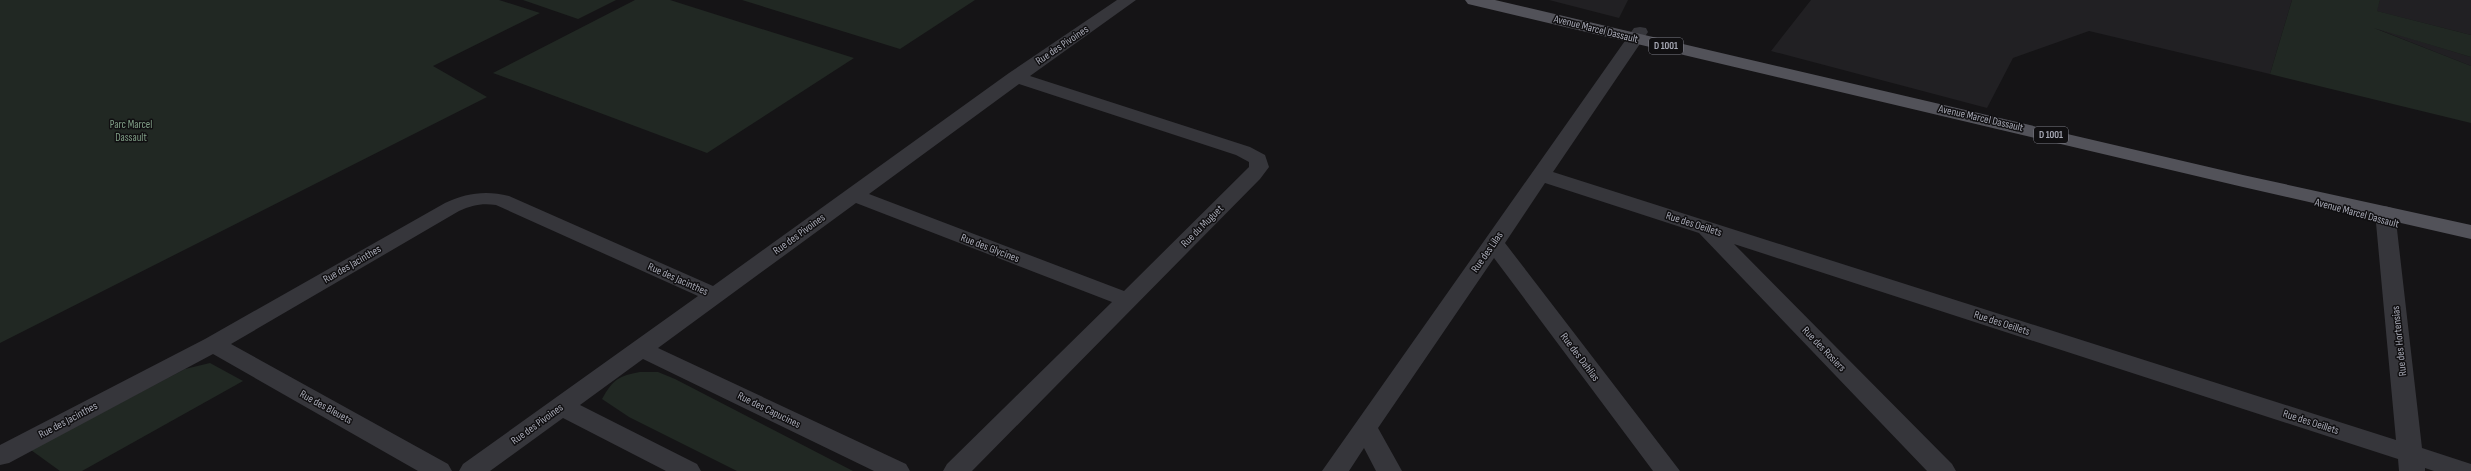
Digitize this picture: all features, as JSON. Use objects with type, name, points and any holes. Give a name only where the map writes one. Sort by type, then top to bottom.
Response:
[{"type":"main road","name":"Avenue Marcel Dassault","points":[[1474,0],[1637,36]]},
{"type":"main road","name":"Avenue Marcel Dassault","points":[[1501,0],[1775,72],[1858,89],[2243,181],[2386,216],[2471,241]]},
{"type":"main road","name":"Avenue Marcel Dassault","points":[[2386,216],[2471,232]]},
{"type":"street","name":"Rue des Pivoines","points":[[472,471],[1016,77],[1128,0]]},
{"type":"street","name":"Rue des Lilas","points":[[1335,471],[1637,36]]},
{"type":"street","name":"Rue du Muguet","points":[[956,471],[1253,175],[1258,167],[1258,159],[1243,150],[1016,77]]},
{"type":"street","name":"Rue des Oeillets","points":[[1540,175],[1706,227],[2411,462],[2464,471]]},
{"type":"street","name":"Rue des Glycines","points":[[854,195],[1127,300]]},
{"type":"street","name":"Rue des Jacinthes","points":[[0,456],[213,344],[452,207],[477,198],[502,200],[715,295]]},
{"type":"street","name":"Rue des Hortensias","points":[[2386,216],[2411,462]]},
{"type":"street","name":"Rue des Rosiers","points":[[1706,227],[1943,471]]},
{"type":"street","name":"Rue des Dahlias","points":[[1494,243],[1667,471]]},
{"type":"street","name":"Rue des Bleuets","points":[[213,344],[439,471]]},
{"type":"street","name":"Rue des Capucines","points":[[641,349],[897,471]]},
{"type":"street","points":[[561,406],[688,471]]},
{"type":"street","points":[[1366,427],[1389,471]]},
{"type":"shaded area","points":[[1549,0],[1628,0],[1619,18]]},
{"type":"shaded area","points":[[1811,0],[2292,0],[2270,74],[2089,31],[2013,58],[1987,108],[1771,51]]},
{"type":"shaded area","points":[[2380,0],[2471,0],[2471,35],[2376,11]]},
{"type":"shaded area","points":[[2367,25],[2471,57],[2471,66]]},
{"type":"green space","name":"Parc Marcel Dassault","points":[[0,0],[499,0],[540,13],[433,66],[487,97],[0,343]]},
{"type":"green space","points":[[523,0],[616,0],[578,19]]},
{"type":"green space","points":[[635,0],[670,0],[854,58],[707,153],[493,73]]},
{"type":"green space","points":[[742,0],[975,0],[900,49]]},
{"type":"green space","points":[[2292,0],[2380,0],[2377,11],[2471,35],[2471,57],[2374,28],[2471,66],[2471,123],[2270,74]]},
{"type":"green space","points":[[210,363],[243,381],[82,471],[60,471],[31,450],[185,369]]},
{"type":"green space","points":[[640,372],[658,372],[675,379],[853,471],[737,471],[629,417],[602,399],[613,383],[617,380],[627,375]]}]
